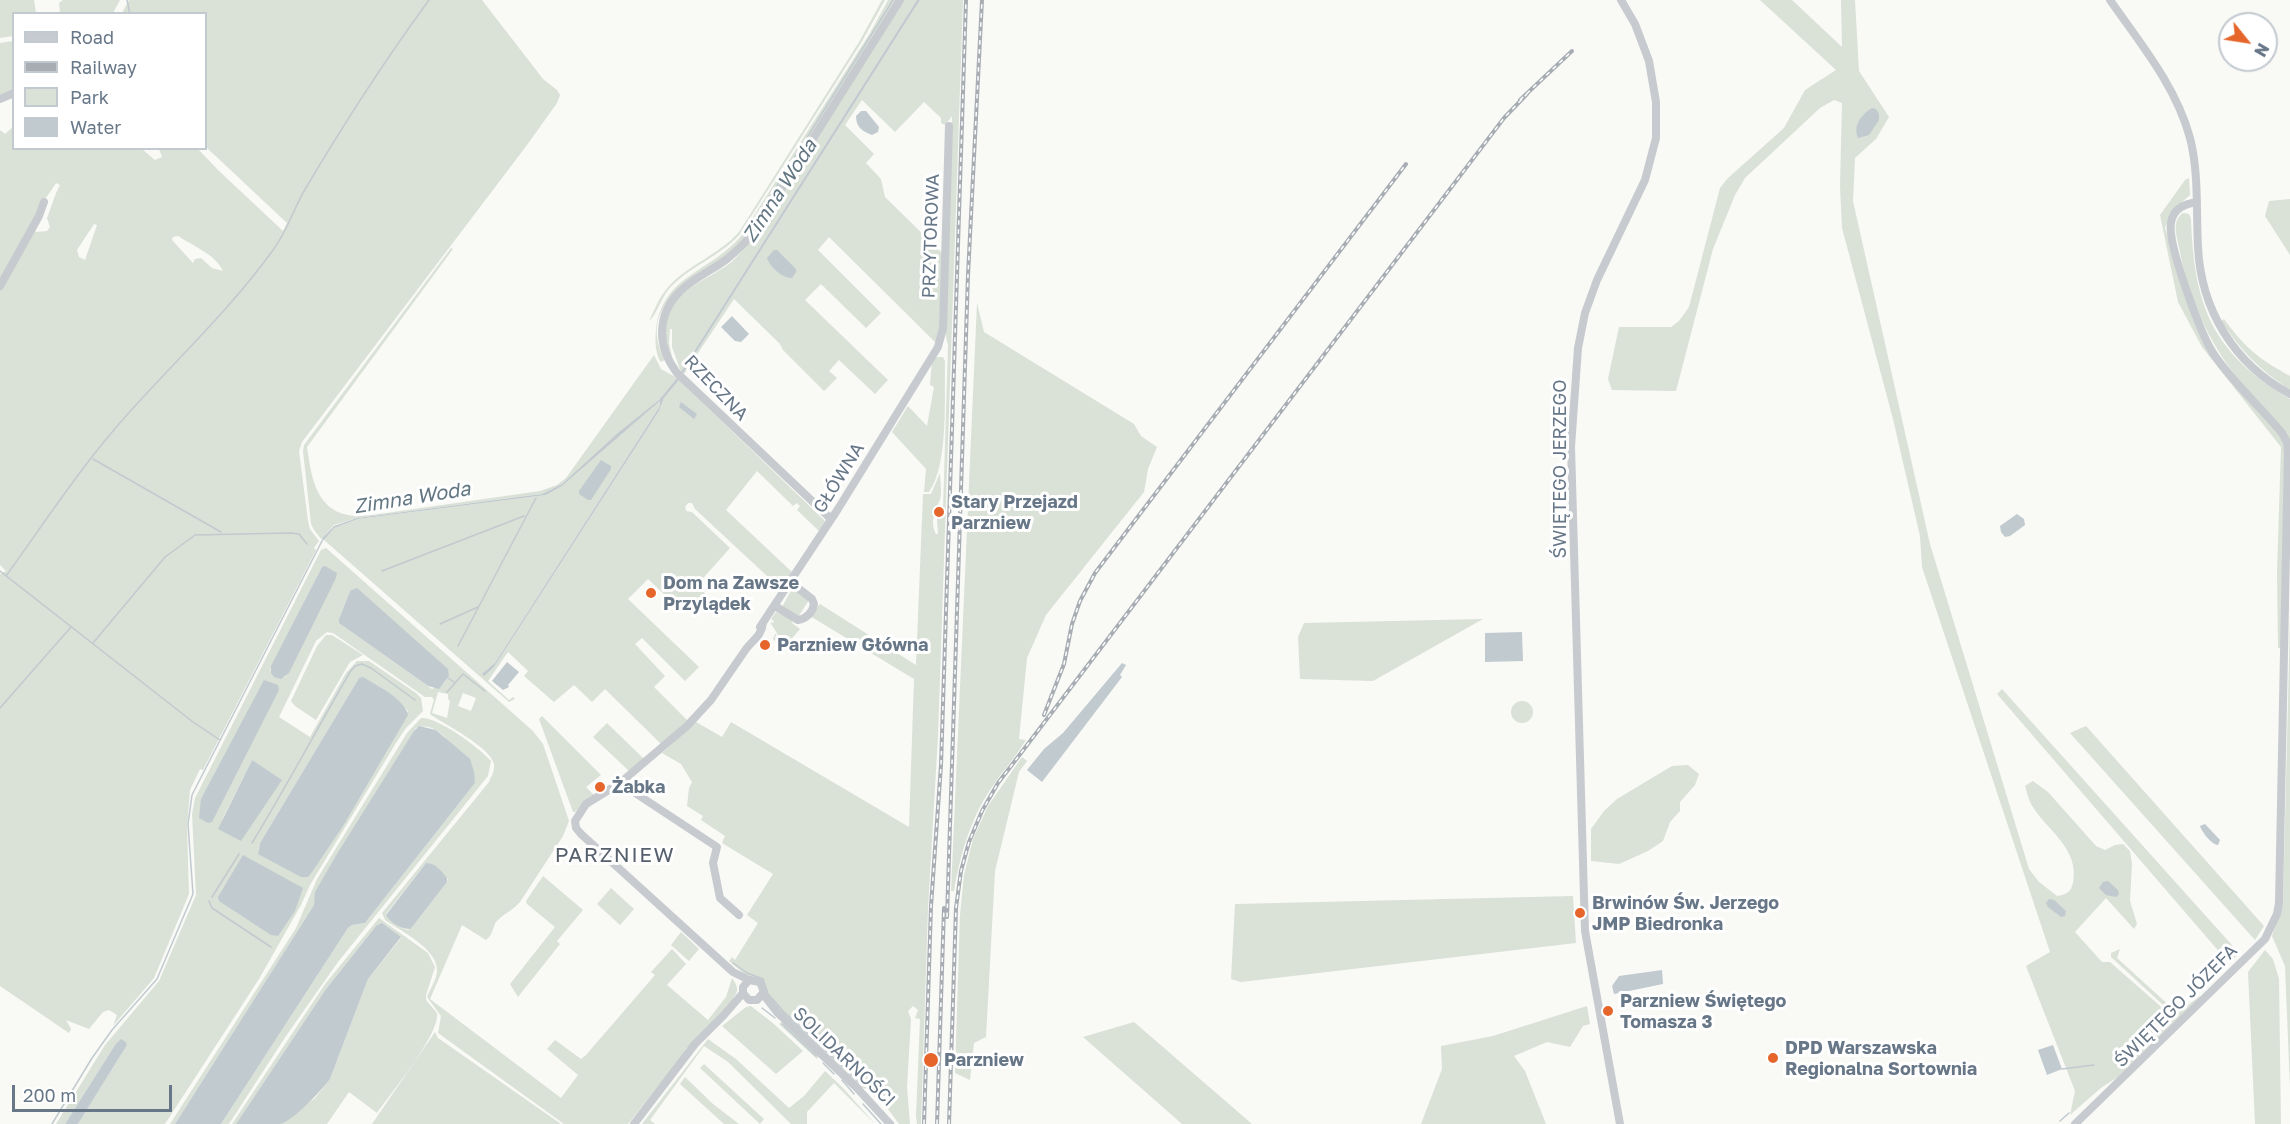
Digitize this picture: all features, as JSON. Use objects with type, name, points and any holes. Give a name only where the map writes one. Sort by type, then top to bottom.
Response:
[{"type":"street","name":"RZECZNA","points":[[831,519],[680,376],[667,357],[662,338],[663,321],[670,304],[684,288],[728,258],[752,234],[900,0]]},
{"type":"street","name":"ŚWIĘTEGO JERZEGO","points":[[1620,1124],[1585,930],[1571,434],[1576,365],[1590,297],[1645,180],[1656,138],[1654,82],[1649,62],[1635,24],[1621,0]]},
{"type":"street","points":[[2110,0],[2166,82],[2180,109],[2194,155],[2199,264],[2205,292],[2214,316],[2227,339],[2250,366],[2268,381],[2290,394]]},
{"type":"street","name":"PRZYTOROWA","points":[[938,347],[944,328],[950,126]]},
{"type":"street","points":[[0,286],[39,216],[44,202]]},
{"type":"street","name":"ŚWIĘTEGO JÓZEFA","points":[[2075,1124],[2265,939],[2277,914],[2280,898],[2287,442],[2282,433],[2212,351],[2194,311],[2170,224],[2180,207],[2197,202]]},
{"type":"street","name":"GŁÓWNA","points":[[745,987],[733,972],[579,832],[575,826],[576,817],[588,803],[620,783],[694,719],[717,693],[831,519],[938,347]]},
{"type":"street","points":[[775,606],[799,620],[813,609],[812,599],[790,582]]},
{"type":"street","points":[[620,783],[717,847],[713,863],[720,898],[739,915]]},
{"type":"street","points":[[634,1124],[695,1044],[724,1015],[745,987],[760,982],[763,987],[756,998],[724,1015]]},
{"type":"street","points":[[745,987],[756,998]]},
{"type":"street","name":"SOLIDARNOŚCI","points":[[756,998],[777,1012],[857,1088],[890,1124]]},
{"type":"green space","points":[[0,0],[34,0],[36,12],[12,12],[12,36],[0,38]]},
{"type":"green space","points":[[63,0],[120,0],[114,12],[60,12],[59,3]]},
{"type":"green space","points":[[129,0],[482,0],[543,79],[560,95],[557,103],[527,145],[302,442],[299,451],[308,521],[310,529],[319,541],[203,770],[200,769],[190,790],[187,827],[189,894],[154,978],[113,1026],[117,1015],[109,1010],[103,1012],[89,1029],[66,1020],[71,1029],[69,1033],[0,986],[0,574],[6,571],[0,565],[0,130],[5,134],[12,128],[12,150],[143,150],[155,160],[162,157],[159,150],[199,150],[283,231],[287,223],[207,148],[207,12],[123,12]],"holes":[[[56,183],[60,185],[47,218],[50,227],[47,231],[36,232],[33,227],[46,198]],[[94,224],[97,225],[85,260],[79,257],[77,250]],[[178,236],[215,260],[223,271],[212,268],[201,258],[195,259],[193,263],[172,240],[173,237]]]},
{"type":"green space","points":[[882,0],[885,0],[861,43],[740,234],[676,282],[668,290],[649,321],[660,298],[673,282],[721,248],[739,232],[859,42]]},
{"type":"green space","points":[[888,0],[896,0],[750,231],[728,254],[696,276],[671,298],[662,311],[657,324],[660,312],[668,297],[678,286],[729,248],[741,236],[870,33]]},
{"type":"green space","points":[[903,0],[917,0],[681,372],[672,347],[672,329],[670,329],[669,343],[672,357],[667,345],[667,321],[671,309],[686,291],[732,261],[752,239]]},
{"type":"green space","points":[[920,0],[963,0],[938,736],[928,908],[921,1124],[917,1124],[916,1116],[920,1019],[915,1018],[918,1010],[913,1006],[908,1011],[911,1019],[907,1087],[910,1124],[899,1124],[888,1109],[870,1092],[868,1094],[868,1089],[862,1088],[782,1013],[768,997],[765,987],[748,977],[729,961],[732,957],[735,960],[758,923],[747,915],[773,874],[722,843],[725,836],[701,820],[703,816],[687,806],[692,782],[681,764],[662,753],[696,722],[722,737],[731,722],[909,827],[914,679],[810,616],[820,604],[916,665],[923,494],[931,494],[940,473],[941,496],[933,522],[936,534],[938,534],[937,519],[941,517],[943,510],[948,346],[945,331],[952,116],[945,125],[941,123],[941,118],[924,102],[895,132],[862,100],[845,125],[874,154],[866,163],[881,179],[885,197],[942,253],[941,325],[936,343],[829,237],[818,250],[881,313],[866,328],[821,284],[805,300],[888,380],[875,394],[839,360],[829,371],[837,378],[824,391],[734,299],[683,373]]},
{"type":"green space","points":[[1760,0],[1792,0],[1842,47],[1841,0],[1855,0],[1859,71],[1889,117],[1876,139],[1855,158],[1853,201],[1930,544],[2029,869],[2039,882],[2057,896],[2068,893],[2071,889],[2074,871],[2072,860],[2067,849],[2029,800],[2025,786],[2033,781],[2048,792],[2096,846],[2105,850],[2123,844],[2130,851],[2132,864],[2130,901],[2137,924],[2134,929],[2106,898],[2075,932],[2102,962],[2110,962],[2167,1012],[2177,1013],[2200,996],[2118,1077],[2102,1087],[2070,1115],[2075,1091],[2026,966],[2050,952],[1922,567],[1920,536],[1893,419],[1842,228],[1840,186],[1842,103],[1834,100],[1820,108],[1745,178],[1735,195],[1713,249],[1676,391],[1612,390],[1608,379],[1619,327],[1671,327],[1679,321],[1689,307],[1720,188],[1728,178],[1784,128],[1805,90],[1836,70]]},
{"type":"green space","points":[[12,41],[12,92],[0,98],[0,43]]},
{"type":"green space","points":[[2189,178],[2190,195],[2175,210],[2165,228],[2197,328],[2208,349],[2282,438],[2285,451],[2282,648],[2278,648],[2277,572],[2281,447],[2202,347],[2178,302],[2160,215],[2185,180]]},
{"type":"green space","points":[[2290,199],[2290,255],[2265,216],[2269,201]]},
{"type":"green space","points":[[2183,213],[2189,214],[2191,219],[2197,277],[2203,302],[2212,324],[2225,345],[2242,364],[2263,382],[2290,399],[2290,441],[2267,410],[2229,367],[2201,318],[2188,283],[2176,234],[2177,220]]},
{"type":"green space","points":[[451,248],[453,249],[307,447],[313,479],[328,506],[351,516],[372,515],[540,491],[557,485],[566,478],[654,355],[661,369],[677,378],[659,400],[562,484],[542,494],[357,518],[334,525],[321,539],[311,524],[304,445]]},
{"type":"green space","points":[[977,303],[984,332],[1134,424],[1141,436],[1157,447],[1148,469],[1144,492],[1046,615],[1027,658],[1019,739],[1026,740],[990,790],[971,826],[954,891],[951,891]]},
{"type":"green space","points":[[2224,319],[2253,352],[2290,376],[2290,390],[2260,367],[2244,351],[2221,321]]},
{"type":"green space","points":[[657,325],[658,341],[665,360],[661,362],[657,351]]},
{"type":"green space","points":[[937,357],[943,357],[945,361],[943,447],[935,480],[929,492],[924,492],[926,469],[892,432],[908,406],[927,426],[934,387],[930,385],[932,361]]},
{"type":"green space","points":[[679,380],[825,521],[819,531],[797,510],[800,506],[797,503],[793,506],[757,471],[726,510],[792,572],[781,589],[695,509],[692,503],[688,503],[685,507],[686,511],[692,512],[730,548],[697,585],[711,600],[703,609],[701,607],[695,613],[685,603],[681,604],[670,594],[666,596],[648,579],[628,599],[699,667],[685,681],[642,638],[635,644],[665,676],[654,687],[688,721],[661,744],[605,689],[592,702],[574,685],[554,702],[524,676],[528,671],[508,652],[488,681],[509,700],[513,697],[515,699],[509,702],[324,540],[334,528],[358,519],[546,495],[562,486],[660,401],[660,406],[495,663],[483,674],[494,667],[659,411],[664,398]]},
{"type":"green space","points":[[326,548],[533,731],[543,744],[569,821],[563,836],[520,902],[496,922],[486,940],[462,925],[430,999],[561,1098],[578,1075],[547,1049],[555,1040],[581,1059],[586,1055],[655,975],[651,972],[672,949],[686,964],[667,985],[708,1020],[726,997],[732,978],[735,983],[737,990],[733,998],[735,1000],[686,1048],[628,1124],[564,1124],[438,1033],[441,1016],[427,997],[437,974],[436,963],[425,948],[385,920],[382,913],[489,782],[494,764],[491,757],[476,744],[431,715],[434,700],[432,697],[425,697],[333,633],[327,632],[316,641],[279,717],[310,737],[346,673],[357,661],[369,661],[416,693],[421,698],[423,711],[406,728],[396,743],[310,885],[259,979],[165,1124],[78,1124],[127,1045],[125,1041],[115,1045],[65,1124],[56,1124],[105,1045],[159,981],[196,895],[192,814],[195,798],[321,550]],"holes":[[[322,567],[294,662],[285,677],[274,677],[270,670]],[[350,591],[449,676],[444,683],[432,689],[342,625],[339,619]],[[359,678],[379,686],[393,696],[408,711],[258,851],[260,843]],[[438,692],[448,694],[450,701],[447,718],[432,713]],[[463,693],[476,698],[471,711],[458,706]],[[252,760],[280,783],[222,820]],[[426,863],[432,864],[448,879],[408,930],[390,920],[386,914]]]},
{"type":"green space","points":[[793,587],[809,600],[798,617],[782,607]]},
{"type":"green space","points":[[776,612],[791,619],[793,624],[800,629],[783,649],[773,639],[775,634],[778,635],[770,622],[773,623],[771,619]]},
{"type":"green space","points":[[1483,619],[1373,681],[1300,679],[1298,637],[1304,623]]},
{"type":"green space","points":[[2290,620],[2290,1088],[2285,966],[2272,936],[2283,904]]},
{"type":"green space","points":[[326,635],[332,635],[363,655],[350,662],[316,720],[291,701],[317,646]]},
{"type":"green space","points":[[2002,689],[2240,954],[2228,962],[1997,694]]},
{"type":"green space","points":[[1522,701],[1530,704],[1533,712],[1530,720],[1522,723],[1514,720],[1511,712],[1514,704]]},
{"type":"green space","points":[[542,716],[601,775],[586,787],[595,796],[575,812],[573,812],[539,719]]},
{"type":"green space","points":[[421,718],[438,722],[478,749],[491,761],[488,776],[338,962],[286,1036],[229,1124],[221,1124],[348,928],[365,923],[475,783],[459,755],[444,736],[426,726],[416,728],[315,897],[314,905],[175,1124],[170,1124],[296,928],[317,879],[407,733]]},
{"type":"green space","points":[[607,723],[644,759],[629,771],[593,737]]},
{"type":"green space","points":[[2086,726],[2264,926],[2255,940],[2070,733]]},
{"type":"green space","points":[[1022,757],[1027,761],[1019,772],[995,871],[986,1037],[974,1043],[970,1080],[955,1073],[960,915],[964,875],[973,839],[988,806]]},
{"type":"green space","points":[[1688,765],[1699,774],[1695,785],[1680,802],[1680,811],[1670,822],[1663,841],[1648,851],[1619,864],[1591,861],[1591,829],[1604,811],[1617,799],[1672,766]]},
{"type":"green space","points":[[543,876],[583,910],[557,941],[560,944],[518,997],[510,984],[555,927],[526,901]]},
{"type":"green space","points":[[611,888],[634,909],[620,925],[597,904]]},
{"type":"green space","points":[[1573,896],[1576,943],[1241,982],[1231,979],[1235,904]]},
{"type":"green space","points":[[379,918],[428,953],[435,967],[426,1000],[437,1013],[436,1023],[423,1049],[403,1078],[377,1113],[349,1092],[327,1124],[280,1124],[315,1098],[330,1079],[368,979],[401,938],[376,926],[326,989],[236,1124],[232,1124],[325,984]]},
{"type":"green space","points":[[681,932],[699,949],[689,961],[671,945]]},
{"type":"green space","points":[[2120,949],[2117,958],[2172,1008],[2171,1010],[2111,957],[2111,953]]},
{"type":"green space","points":[[2265,950],[2273,959],[2279,979],[2281,1124],[2255,1124],[2248,972]]},
{"type":"green space","points":[[751,1006],[803,1051],[776,1074],[722,1026],[746,1007]]},
{"type":"green space","points":[[1587,1006],[1590,1024],[1583,1026],[1570,1047],[1547,1042],[1514,1056],[1525,1071],[1546,1124],[1421,1124],[1442,1069],[1441,1046],[1493,1036]]},
{"type":"green space","points":[[782,1022],[819,1056],[817,1059],[779,1024]]},
{"type":"green space","points":[[1134,1022],[1252,1124],[1182,1124],[1083,1037]]},
{"type":"green space","points":[[435,1032],[438,1038],[561,1124],[372,1124]]},
{"type":"green space","points":[[708,1039],[736,1059],[789,1108],[804,1096],[825,1071],[875,1124],[834,1083],[807,1112],[807,1124],[791,1124],[728,1062],[704,1046],[650,1120],[655,1124],[642,1124]]},
{"type":"green space","points":[[704,1064],[764,1119],[760,1124],[700,1068]]},
{"type":"green space","points":[[685,1077],[713,1104],[739,1124],[724,1124],[680,1084]]},
{"type":"water","points":[[917,0],[920,0],[683,373],[681,372]]},
{"type":"water","points":[[1872,108],[1876,109],[1879,114],[1879,120],[1869,135],[1858,138],[1857,125],[1864,114]]},
{"type":"water","points":[[861,111],[866,111],[879,127],[878,132],[872,135],[860,128],[856,116]]},
{"type":"water","points":[[774,250],[777,250],[796,269],[792,278],[780,274],[767,258]]},
{"type":"water","points":[[732,316],[749,334],[741,342],[735,341],[721,327]]},
{"type":"water","points":[[677,378],[679,380],[664,398],[659,411],[494,667],[484,676],[482,674],[495,663],[660,406],[660,401],[562,486],[546,495],[358,519],[334,528],[324,540],[322,538],[334,526],[357,518],[542,494],[562,484],[618,433],[659,400]]},
{"type":"water","points":[[681,402],[697,414],[694,419],[679,407]]},
{"type":"water","points":[[601,460],[611,466],[611,469],[591,500],[588,500],[579,494],[579,491]]},
{"type":"water","points":[[2017,514],[2024,519],[2025,525],[2005,537],[2000,526]]},
{"type":"water","points":[[325,566],[337,573],[336,578],[289,673],[281,679],[274,677],[271,673],[271,666],[322,567]]},
{"type":"water","points":[[357,588],[448,669],[449,676],[439,689],[428,686],[339,623],[350,591]]},
{"type":"water","points":[[1522,632],[1523,661],[1485,662],[1485,633]]},
{"type":"water","points":[[507,662],[519,672],[508,685],[509,687],[503,690],[492,681]]},
{"type":"water","points":[[1122,663],[1126,665],[1120,675],[1122,677],[1042,782],[1027,770],[1044,749],[1063,733]]},
{"type":"water","points":[[363,677],[402,703],[408,715],[343,826],[308,877],[301,877],[258,854],[260,843],[359,678]]},
{"type":"water","points":[[264,680],[278,685],[279,690],[212,822],[208,823],[199,818],[201,799]]},
{"type":"water","points":[[419,726],[436,730],[470,759],[475,783],[365,923],[348,928],[221,1124],[175,1124],[314,905],[315,892],[337,854]]},
{"type":"water","points":[[252,760],[282,780],[241,841],[218,829]]},
{"type":"water","points":[[2205,824],[2220,840],[2218,845],[2210,840],[2200,826]]},
{"type":"water","points":[[243,855],[303,888],[295,911],[278,936],[271,935],[219,901],[218,897]]},
{"type":"water","points":[[426,863],[438,868],[447,878],[447,882],[410,929],[400,927],[390,921],[386,915]]},
{"type":"water","points":[[2108,881],[2118,890],[2119,894],[2116,897],[2106,895],[2099,888],[2103,882]]},
{"type":"water","points":[[2049,899],[2054,900],[2066,911],[2065,916],[2061,917],[2048,907],[2046,903]]},
{"type":"water","points":[[382,923],[401,937],[368,979],[330,1079],[307,1104],[280,1124],[236,1124],[326,989],[376,926]]},
{"type":"water","points":[[1662,970],[1663,984],[1614,994],[1612,986],[1619,976]]},
{"type":"water","points":[[121,1039],[127,1045],[78,1124],[65,1124],[115,1045]]},
{"type":"water","points":[[2053,1045],[2062,1069],[2047,1075],[2038,1050]]},
{"type":"waterway","points":[[127,0],[130,12]]},
{"type":"waterway","points":[[6,576],[94,454],[221,314],[273,250],[283,235],[302,194],[336,138],[381,68],[429,0]]},
{"type":"waterway","points":[[756,219],[893,0]]},
{"type":"waterway","points":[[93,459],[221,532]]},
{"type":"waterway","points":[[458,646],[536,498]]},
{"type":"waterway","points":[[382,571],[524,516]]},
{"type":"waterway","points":[[93,643],[165,557],[195,535],[291,533],[299,534],[307,544]]},
{"type":"waterway","name":"Zimna Woda","points":[[52,1124],[112,1030],[157,979],[193,894],[188,824],[192,795],[323,539]]},
{"type":"waterway","points":[[0,571],[193,722],[220,740]]},
{"type":"waterway","points":[[440,624],[478,607]]},
{"type":"waterway","points":[[0,708],[71,627]]},
{"type":"waterway","points":[[252,843],[355,666],[362,664],[371,668],[415,700]]},
{"type":"waterway","points":[[447,692],[463,674],[485,691]]},
{"type":"waterway","points":[[448,678],[454,682]]},
{"type":"waterway","points":[[212,897],[239,854]]},
{"type":"waterway","points":[[209,901],[212,908],[271,947]]},
{"type":"waterway","points":[[733,963],[747,973],[763,979],[768,994],[784,1012],[863,1086]]},
{"type":"waterway","points":[[762,1008],[775,1018]]},
{"type":"waterway","points":[[782,1024],[816,1056]]},
{"type":"waterway","points":[[823,1063],[834,1074]]},
{"type":"waterway","points":[[2062,1069],[2094,1065]]},
{"type":"waterway","points":[[842,1080],[854,1094]]},
{"type":"waterway","points":[[863,1104],[881,1124]]},
{"type":"waterway","points":[[2060,1121],[2069,1113]]},
{"type":"railway","points":[[924,1124],[931,906],[941,765],[966,0]]},
{"type":"railway","points":[[947,917],[968,275],[982,0]]},
{"type":"railway","points":[[1520,100],[1572,51]]},
{"type":"railway","points":[[949,1124],[956,908],[961,871],[969,842],[982,811],[998,783],[1504,118],[1527,94]]},
{"type":"railway","points":[[1044,715],[1064,664],[1072,624],[1080,601],[1095,573],[1406,164]]},
{"type":"railway","points":[[937,1124],[944,908]]},
{"type":"place","name":"Stary Przejazd Parzniew","points":[[939,512]]},
{"type":"place","name":"Dom na Zawsze Przylądek","points":[[651,593]]},
{"type":"place","name":"Parzniew Główna","points":[[765,645]]},
{"type":"place","name":"Żabka","points":[[600,787]]},
{"type":"place","name":"Brwinów Św. Jerzego JMP Biedronka","points":[[1580,913]]},
{"type":"place","name":"Parzniew Świętego Tomasza 3","points":[[1608,1011]]},
{"type":"place","name":"DPD Warszawska Regionalna Sortownia","points":[[1773,1058]]},
{"type":"place","name":"Parzniew","points":[[931,1060]]},
{"type":"district","name":"PARZNIEW","points":[[615,855]]}]
